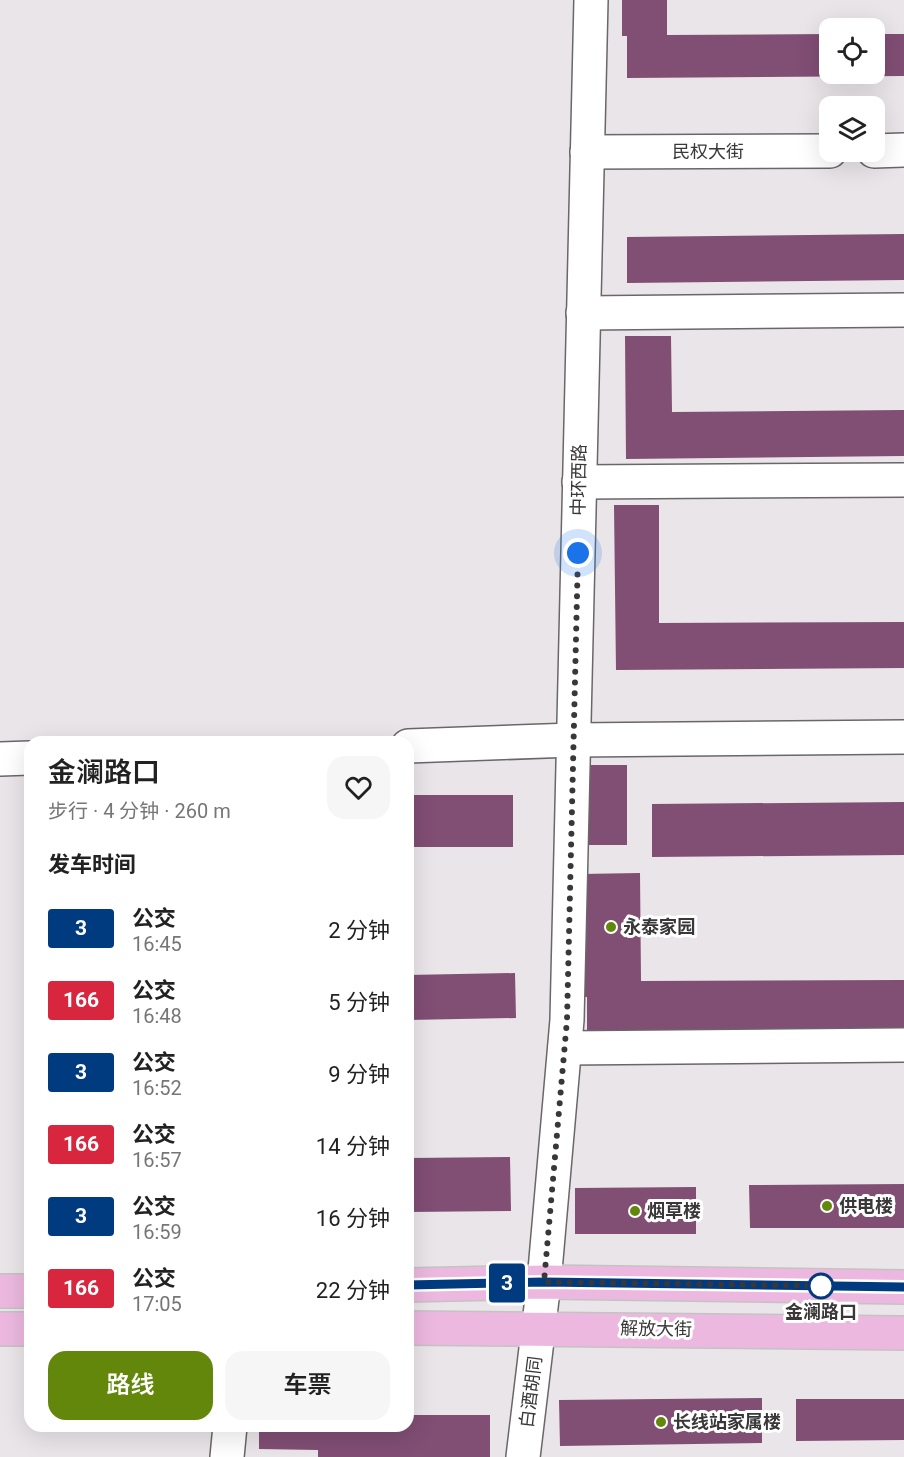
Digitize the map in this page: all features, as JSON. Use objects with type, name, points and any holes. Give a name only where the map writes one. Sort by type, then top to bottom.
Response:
[{"type":"main road","points":[[414,1285],[544,1282],[904,1287]]},
{"type":"main road","points":[[0,1291],[24,1291]]},
{"type":"main road","name":"解放大街","points":[[414,1328],[539,1327],[904,1333]]},
{"type":"main road","points":[[0,1329],[24,1329]]},
{"type":"street","name":"中环西路","points":[[544,1282],[565,1048],[591,0]]},
{"type":"street","points":[[885,151],[904,150]]},
{"type":"street","name":"民权大街","points":[[586,152],[819,151]]},
{"type":"street","points":[[583,313],[904,310]]},
{"type":"street","points":[[579,482],[904,480]]},
{"type":"street","points":[[414,746],[573,740],[904,737]]},
{"type":"street","points":[[0,759],[24,758]]},
{"type":"street","points":[[565,1048],[904,1045]]},
{"type":"street","name":"白酒胡同","points":[[524,1457],[544,1282]]},
{"type":"street","points":[[226,1457],[229,1432]]},
{"type":"building","points":[[622,0],[667,0],[667,35],[819,34],[819,77],[627,78],[627,36],[622,36]]},
{"type":"building","points":[[885,34],[904,34],[904,76],[885,76]]},
{"type":"building","points":[[904,234],[904,280],[627,283],[627,237]]},
{"type":"building","points":[[625,336],[671,336],[672,412],[904,410],[904,456],[626,459]]},
{"type":"building","points":[[614,505],[659,505],[659,623],[904,622],[904,668],[616,670]]},
{"type":"building","points":[[586,765],[627,765],[627,845],[586,845]]},
{"type":"building","points":[[414,795],[513,795],[513,847],[414,847]]},
{"type":"building","points":[[904,802],[904,855],[652,857],[652,804]]},
{"type":"building","name":"永泰家园","points":[[640,873],[641,981],[904,980],[904,1030],[587,1033],[587,997],[582,997],[581,874]]},
{"type":"building","points":[[515,973],[516,1018],[414,1020],[414,975]]},
{"type":"building","points":[[510,1157],[511,1211],[414,1212],[414,1158]]},
{"type":"building","name":"供电楼","points":[[904,1184],[904,1228],[750,1228],[749,1185]]},
{"type":"building","name":"烟草楼","points":[[696,1187],[696,1234],[575,1234],[575,1188]]},
{"type":"building","name":"长线站家属楼","points":[[762,1398],[762,1443],[560,1446],[559,1400]]},
{"type":"building","points":[[796,1399],[904,1399],[904,1440],[796,1441]]},
{"type":"building","points":[[414,1415],[490,1415],[490,1457],[318,1457],[318,1450],[259,1449],[259,1432],[414,1432]]},
{"type":"bus line","name":"3","points":[[414,1285],[544,1282],[904,1287]]},
{"type":"place","name":"永泰家园","points":[[611,927]]},
{"type":"place","name":"供电楼","points":[[827,1206]]},
{"type":"place","name":"烟草楼","points":[[635,1211]]},
{"type":"place","name":"金澜路口","points":[[821,1286]]},
{"type":"place","name":"长线站家属楼","points":[[661,1422]]},
{"type":"route","points":[[578,553],[567,1020],[544,1282],[832,1286],[821,1286]]}]
